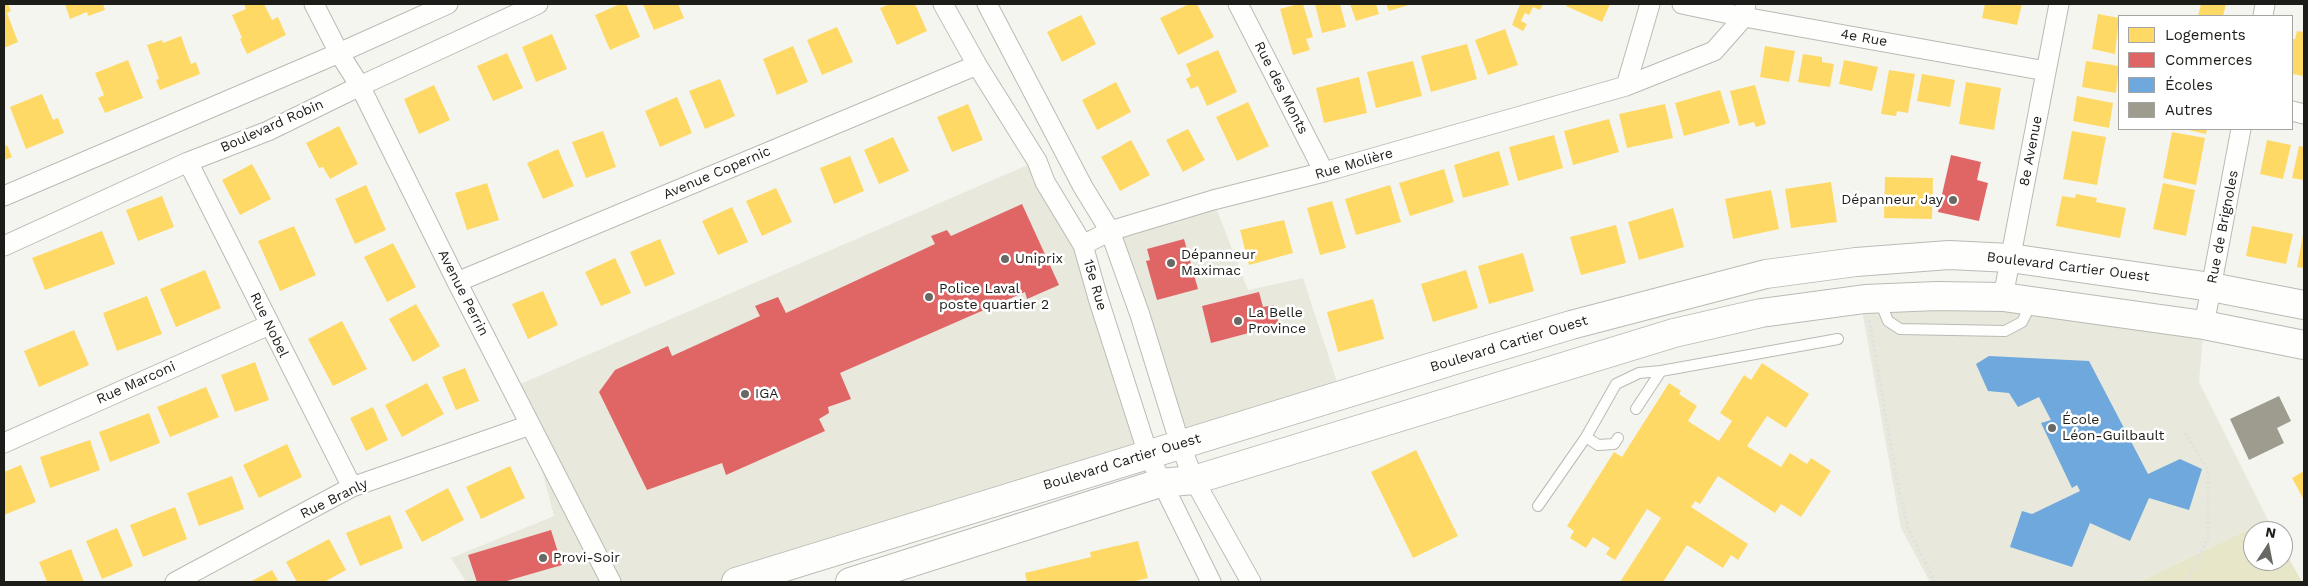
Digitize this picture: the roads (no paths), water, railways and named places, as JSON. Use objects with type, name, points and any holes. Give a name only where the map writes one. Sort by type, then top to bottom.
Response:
[{"type":"street","name":"Avenue Perrin","points":[[314,4],[339,53],[360,86],[457,282],[611,582]]},
{"type":"street","points":[[4,196],[339,53],[448,4]]},
{"type":"street","name":"Boulevard Robin","points":[[4,246],[188,162],[268,131],[360,86],[538,4]]},
{"type":"street","name":"15e Rue","points":[[943,4],[977,65],[1037,161],[1045,182],[1083,245],[1148,454],[1160,483],[1211,582]]},
{"type":"street","points":[[987,4],[1083,187],[1110,231],[1140,315],[1180,444],[1194,480],[1251,582]]},
{"type":"street","name":"Rue des Monts","points":[[1238,4],[1324,172]]},
{"type":"street","points":[[1626,86],[1650,4]]},
{"type":"street","name":"4e Rue","points":[[1682,4],[1745,10],[2046,71]]},
{"type":"street","name":"8e Avenue","points":[[2003,297],[2059,4]]},
{"type":"street","name":"Rue Molière","points":[[1083,245],[1110,231],[1213,200],[1324,172],[1626,86],[1714,50],[1745,10]]},
{"type":"street","name":"Avenue Copernic","points":[[457,282],[977,65]]},
{"type":"street","name":"Rue de Brignoles","points":[[2204,325],[2241,130]]},
{"type":"street","name":"Rue Nobel","points":[[188,162],[352,487]]},
{"type":"street","name":"Boulevard Cartier Ouest","points":[[736,582],[1570,325],[1766,274],[1856,262],[1949,255],[2010,258],[2211,286],[2304,305]]},
{"type":"street","points":[[850,582],[1160,483],[1194,480],[1674,333],[1761,313],[1872,299],[1937,296],[2003,297],[2204,325],[2304,345]]},
{"type":"street","name":"Rue Marconi","points":[[4,443],[269,325]]},
{"type":"street","name":"Rue Branly","points":[[175,582],[352,487],[530,425]]},
{"type":"lane","points":[[1872,299],[1888,321],[1900,329],[2005,331],[2022,322],[2032,302]]},
{"type":"lane","points":[[1538,506],[1586,437],[1616,384],[1639,373],[1661,371],[1838,339]]},
{"type":"lane","points":[[1636,409],[1661,371]]},
{"type":"lane","points":[[1586,437],[1598,444],[1614,444],[1618,438]]},
{"type":"place","name":"Dépanneur Jay","points":[[1953,200]]},
{"type":"place","name":"Uniprix","points":[[1005,259]]},
{"type":"place","name":"Dépanneur Maximac","points":[[1171,263]]},
{"type":"place","name":"Police Laval poste quartier 2","points":[[929,297]]},
{"type":"place","name":"La Belle Province","points":[[1238,321]]},
{"type":"place","name":"IGA","points":[[745,394]]},
{"type":"place","name":"École Léon-Guilbault","points":[[2052,428]]},
{"type":"place","name":"Provi-Soir","points":[[543,558]]}]
